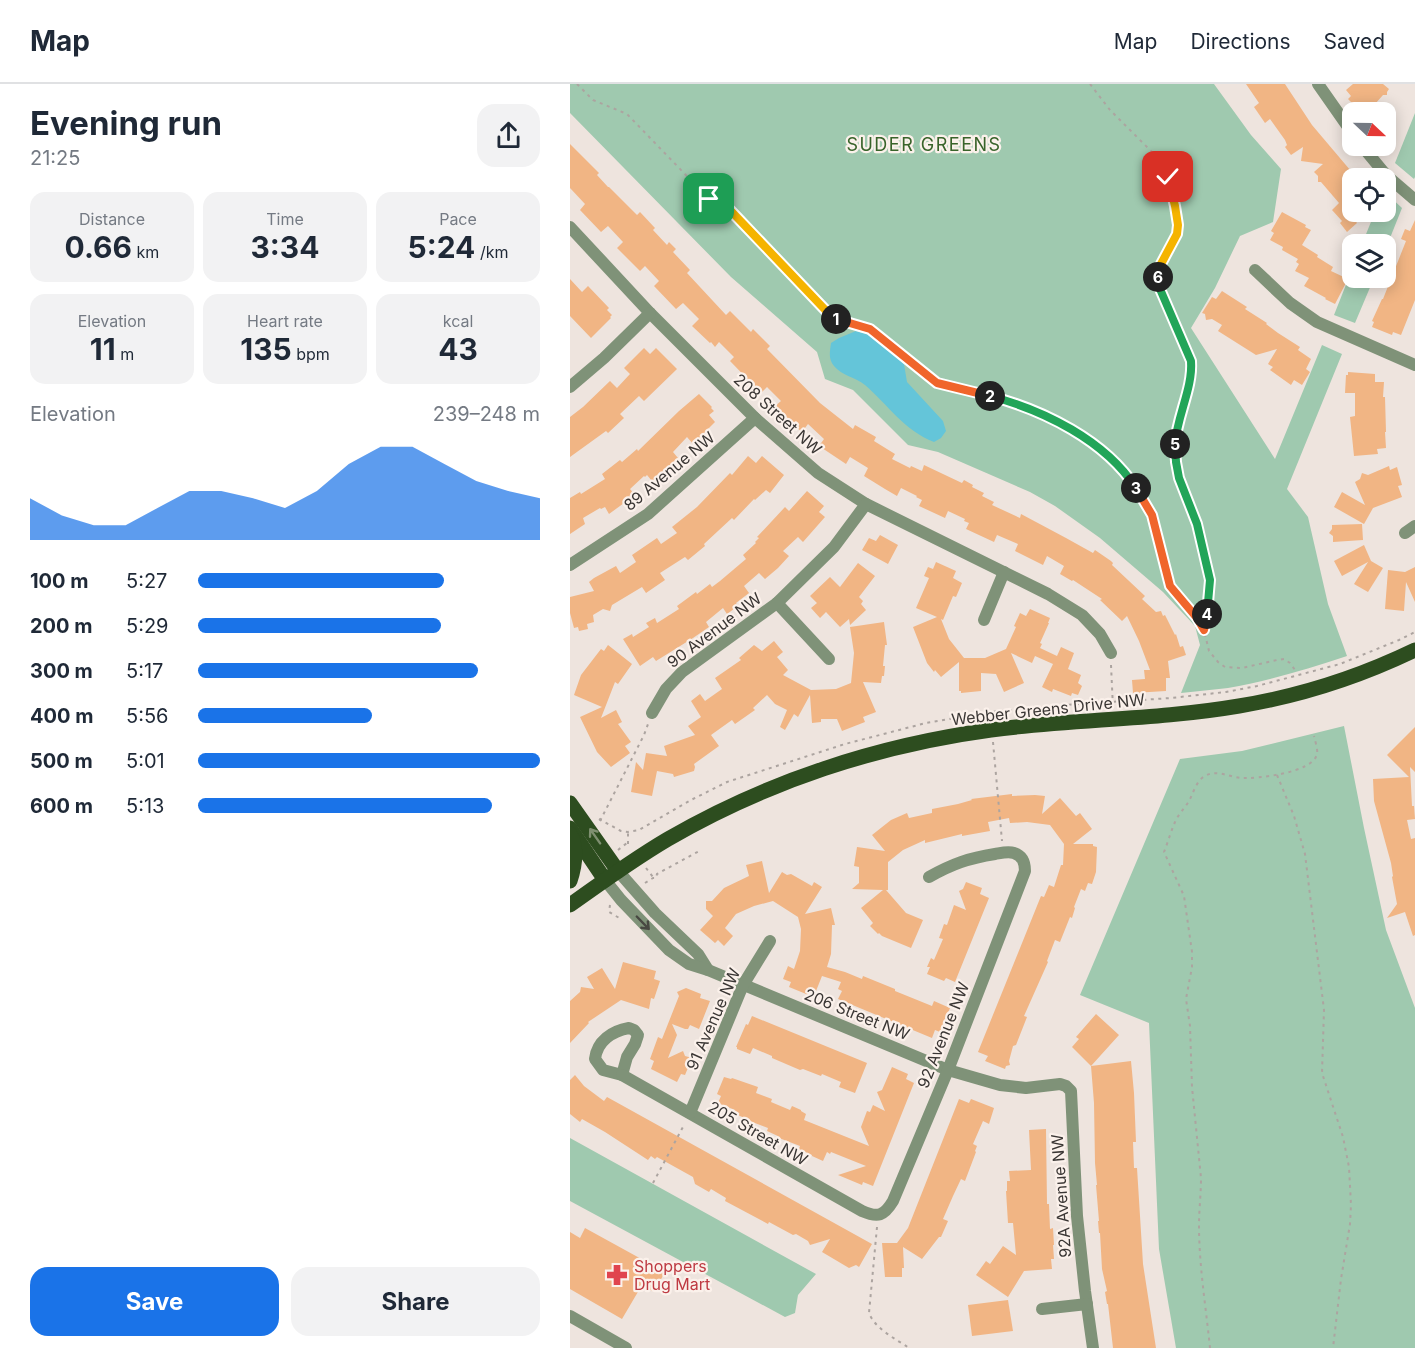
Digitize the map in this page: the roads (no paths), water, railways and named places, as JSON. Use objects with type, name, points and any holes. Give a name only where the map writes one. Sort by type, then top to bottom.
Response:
[{"type":"main road","name":"Webber Greens Drive NW","points":[[570,905],[668,839],[717,813],[778,786],[827,768],[894,748],[975,732],[1217,709],[1281,698],[1352,678],[1415,650]]},
{"type":"main road","points":[[570,803],[618,871]]},
{"type":"main road","points":[[570,828],[605,880]]},
{"type":"main road","points":[[570,834],[573,839],[575,856],[570,881]]},
{"type":"street","points":[[1318,84],[1342,118]]},
{"type":"street","points":[[1370,156],[1386,175],[1415,200]]},
{"type":"street","name":"208 Street NW","points":[[570,227],[650,313],[755,418],[818,472],[866,504],[1048,594],[1082,615],[1100,634],[1111,653]]},
{"type":"street","points":[[1254,270],[1290,303],[1317,322],[1415,365]]},
{"type":"street","points":[[570,387],[650,313]]},
{"type":"street","name":"89 Avenue NW","points":[[570,565],[648,514],[755,418]]},
{"type":"street","name":"90 Avenue NW","points":[[652,713],[666,689],[682,672],[777,603],[834,547],[866,504]]},
{"type":"street","points":[[984,620],[1004,572]]},
{"type":"street","name":"90 Avenue NW","points":[[777,603],[830,658]]},
{"type":"street","name":"92 Avenue NW","points":[[878,1215],[887,1210],[893,1201],[948,1070],[1026,872],[1023,859],[1011,852],[971,858],[948,866],[928,877]]},
{"type":"street","name":"206 Street NW","points":[[618,871],[655,913],[698,954],[708,970]]},
{"type":"street","name":"206 Street NW","points":[[605,880],[669,950],[689,964],[948,1070],[1000,1085],[1026,1088],[1060,1084],[1066,1086]]},
{"type":"street","name":"91 Avenue NW","points":[[690,1113],[743,985],[770,941]]},
{"type":"street","name":"205 Street NW","points":[[622,1075],[862,1211],[878,1215]]},
{"type":"street","name":"92A Avenue NW","points":[[1066,1086],[1071,1091],[1077,1216],[1093,1348]]},
{"type":"street","points":[[1042,1309],[1087,1304]]},
{"type":"street","points":[[570,1316],[626,1348]]},
{"type":"water","points":[[856,331],[873,336],[904,364],[907,382],[943,421],[946,431],[941,438],[934,442],[914,431],[865,385],[834,366],[830,358],[831,343]]},
{"type":"place","name":"Shoppers Drug Mart","points":[[617,1275]]},
{"type":"district","name":"SUDER GREENS","points":[[924,144]]}]
